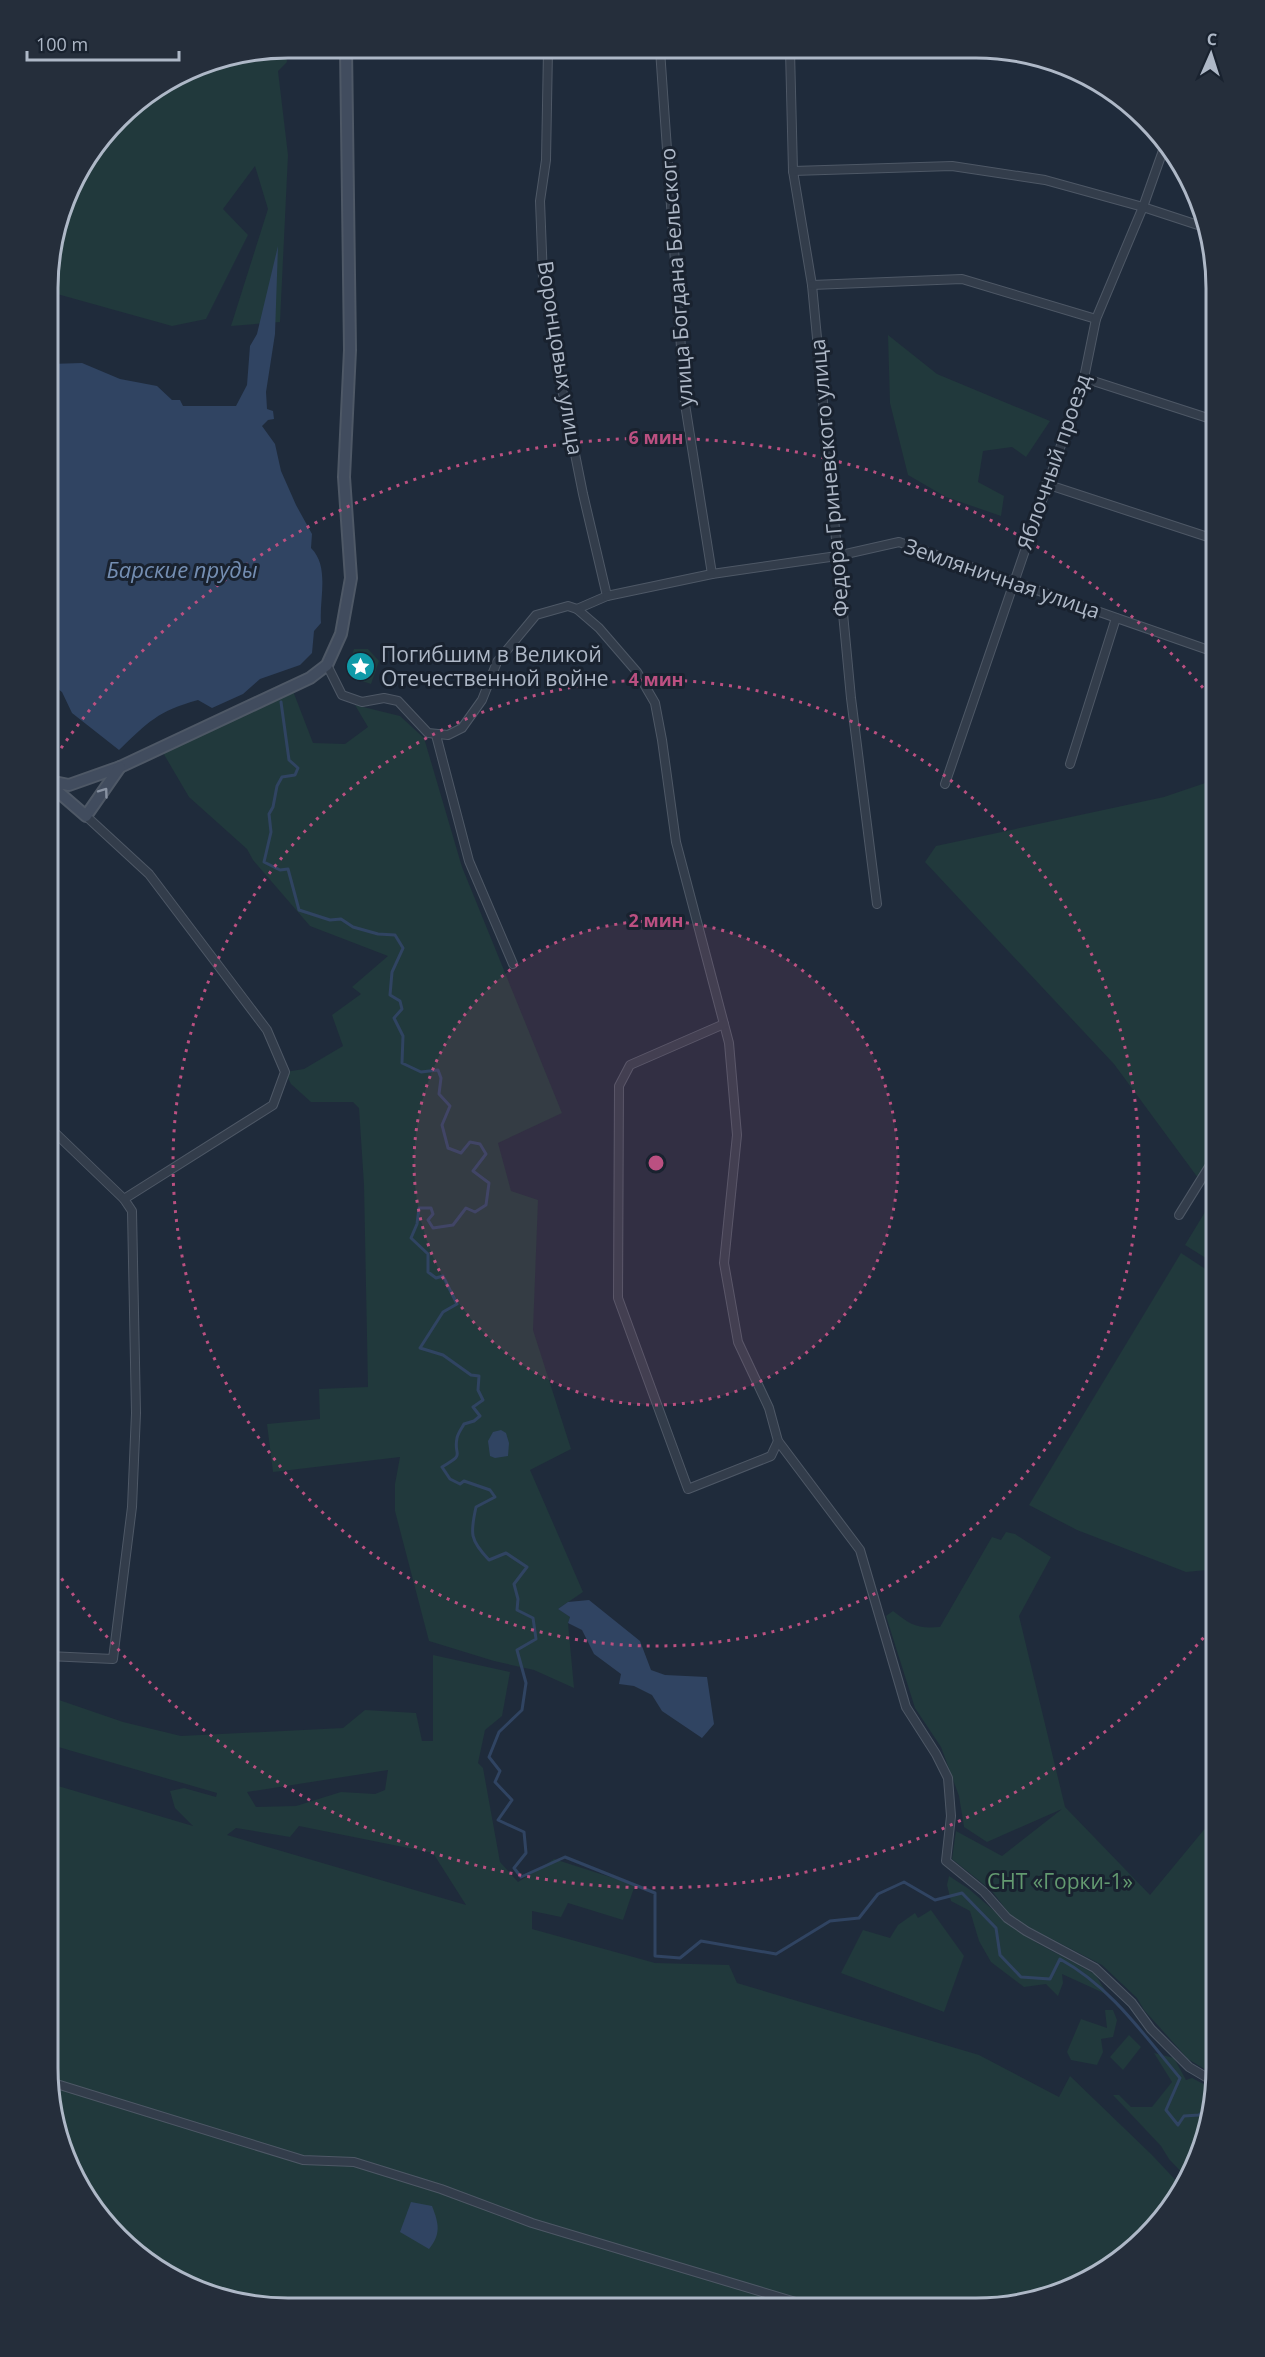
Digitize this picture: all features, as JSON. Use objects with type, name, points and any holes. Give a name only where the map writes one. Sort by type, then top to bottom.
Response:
[{"type":"street","points":[[58,784],[69,785],[120,767],[310,678],[327,665],[341,634],[351,578],[344,477],[350,351],[346,58]]},
{"type":"street","name":"Воронцовых улица","points":[[548,58],[546,160],[540,201],[543,278],[554,320],[560,379],[607,596]]},
{"type":"street","name":"улица Богдана Бельского","points":[[661,58],[685,404],[712,574]]},
{"type":"street","name":"Федора Гриневского улица","points":[[790,58],[793,171],[812,285],[851,698],[878,904]]},
{"type":"street","name":"Яблочный проезд","points":[[945,784],[1084,378],[1096,319],[1143,207],[1162,153]]},
{"type":"street","points":[[793,171],[952,166],[1045,180],[1198,225]]},
{"type":"street","points":[[812,285],[962,279],[1096,319]]},
{"type":"street","points":[[1084,378],[1206,417]]},
{"type":"street","points":[[1046,484],[1206,536]]},
{"type":"street","name":"Земляничная улица","points":[[607,596],[712,574],[837,556],[900,542],[1206,648]]},
{"type":"street","points":[[578,609],[607,596]]},
{"type":"street","points":[[327,665],[342,695],[362,702],[384,698],[398,701],[428,734],[436,735],[448,735],[462,728],[482,700],[497,662],[536,615],[559,607],[568,606],[578,609],[599,628],[637,672],[655,703],[676,842],[729,1043],[736,1135],[724,1263],[738,1342],[769,1408],[778,1441],[860,1550],[906,1707],[948,1778],[951,1816],[946,1861],[984,1892],[1007,1917],[1026,1931],[1095,1968],[1132,2003],[1151,2030],[1189,2067],[1206,2077]]},
{"type":"street","points":[[1070,764],[1116,618]]},
{"type":"street","points":[[436,735],[469,861],[513,964]]},
{"type":"street","points":[[86,816],[120,767]]},
{"type":"street","points":[[66,799],[69,785]]},
{"type":"street","points":[[58,791],[149,874],[267,1030],[285,1072],[273,1105],[124,1199]]},
{"type":"street","points":[[724,1024],[630,1065],[619,1086],[618,1298],[688,1489],[771,1456],[778,1441]]},
{"type":"street","points":[[58,1136],[124,1199],[132,1211],[136,1413],[132,1507],[113,1659],[58,1656]]},
{"type":"street","points":[[1179,1215],[1206,1172]]},
{"type":"street","points":[[59,2085],[303,2160],[354,2162],[441,2189],[532,2223],[785,2298]]},
{"type":"green space","points":[[287,58],[287,62],[278,71],[288,155],[280,322],[231,326],[268,209],[255,166],[223,209],[248,235],[206,319],[172,326],[58,294],[60,258],[66,229],[76,200],[89,173],[115,137],[137,115],[161,97],[200,76],[229,66],[258,60]]},
{"type":"green space","points":[[888,335],[937,374],[1050,421],[1026,457],[1012,447],[983,451],[978,482],[1004,496],[1001,516],[946,497],[908,475],[890,403]]},
{"type":"green space","points":[[354,649],[368,649],[379,661],[371,684],[356,679],[347,670]]},
{"type":"green space","points":[[293,691],[313,743],[345,744],[368,727],[355,705],[400,716],[424,738],[462,867],[562,1113],[498,1143],[511,1191],[538,1200],[533,1330],[571,1449],[530,1470],[583,1592],[558,1609],[570,1617],[568,1623],[574,1688],[534,1670],[494,1661],[429,1641],[395,1511],[395,1484],[400,1457],[273,1472],[267,1424],[320,1419],[319,1389],[368,1387],[364,1185],[359,1108],[353,1102],[311,1102],[291,1084],[285,1072],[304,1069],[343,1046],[332,1015],[361,994],[352,987],[388,956],[310,926],[253,860],[247,849],[189,797],[162,751]]},
{"type":"green space","points":[[1206,783],[1206,1186],[1114,1064],[925,862],[936,846],[1164,797]]},
{"type":"green space","points":[[1206,1210],[1206,1258],[1185,1245]]},
{"type":"green space","points":[[1181,1253],[1206,1269],[1206,1570],[1186,1572],[1077,1530],[1029,1505]]},
{"type":"green space","name":"СНТ «Горки-1»","points":[[1006,1532],[1015,1534],[1051,1557],[1019,1616],[1065,1807],[1150,1895],[1206,1827],[1206,2070],[1188,2059],[1144,2010],[1137,1998],[1102,1965],[1013,1919],[992,1891],[952,1859],[956,1831],[1002,1856],[1062,1809],[987,1842],[964,1827],[959,1796],[941,1747],[915,1708],[886,1616],[893,1611],[915,1625],[940,1627],[992,1537],[1001,1540]]},
{"type":"green space","points":[[433,1655],[510,1672],[502,1716],[485,1730],[478,1763],[483,1768],[500,1862],[518,1882],[554,1859],[635,1885],[623,1920],[568,1903],[561,1917],[532,1911],[532,1929],[655,1963],[729,1965],[737,1983],[979,2055],[1059,2097],[1070,2076],[1152,2155],[1177,2182],[1176,2184],[1150,2220],[1128,2242],[1104,2260],[1065,2281],[1036,2291],[1007,2297],[273,2298],[229,2291],[173,2268],[137,2242],[106,2209],[82,2170],[66,2128],[60,2099],[58,2069],[58,1786],[193,1826],[175,1808],[170,1791],[184,1788],[216,1797],[217,1793],[58,1747],[58,1702],[123,1722],[181,1736],[343,1728],[365,1710],[416,1713],[422,1741],[433,1741]],"holes":[[[388,1770],[385,1790],[375,1794],[341,1792],[296,1806],[256,1807],[247,1792]],[[299,1826],[433,1853],[466,1905],[227,1835],[236,1828],[290,1837]]]},
{"type":"green space","points":[[949,1876],[969,1889],[1014,1928],[1095,1974],[1108,1995],[1062,1974],[1063,1983],[1058,1996],[1046,1984],[1024,1987],[991,1962],[979,1941],[970,1911],[951,1901],[947,1885]]},
{"type":"green space","points":[[931,1910],[964,1956],[944,2012],[841,1973],[863,1930],[890,1938],[898,1925],[915,1913],[918,1918]]},
{"type":"green space","points":[[1105,2010],[1113,2010],[1117,2020],[1113,2037],[1101,2039],[1103,2052],[1097,2065],[1071,2060],[1067,2052],[1081,2019],[1107,2028]]},
{"type":"green space","points":[[1129,2035],[1141,2047],[1123,2070],[1110,2057]]},
{"type":"green space","points":[[1154,2053],[1174,2058],[1186,2080],[1192,2078],[1206,2085],[1199,2128],[1182,2172],[1161,2146],[1113,2095],[1119,2095],[1131,2107],[1152,2107],[1172,2082]]},
{"type":"water","name":"Барские пруды","points":[[278,246],[275,334],[266,392],[267,409],[273,411],[274,419],[268,420],[262,426],[275,444],[281,471],[312,534],[311,548],[320,564],[322,574],[321,623],[314,631],[312,653],[300,665],[260,679],[243,694],[212,708],[198,700],[163,713],[119,750],[72,713],[62,692],[58,689],[58,364],[82,363],[120,379],[157,386],[172,400],[180,400],[183,406],[236,406],[247,385],[250,346],[257,334]]},
{"type":"water","points":[[501,1430],[506,1433],[509,1443],[508,1456],[495,1458],[490,1456],[488,1441],[493,1432]]},
{"type":"water","points":[[589,1600],[640,1641],[651,1670],[665,1675],[707,1677],[714,1724],[702,1738],[662,1711],[652,1695],[634,1686],[619,1684],[621,1674],[594,1654],[582,1630],[568,1623],[570,1617],[558,1609],[568,1602]]},
{"type":"water","points":[[411,2202],[432,2206],[438,2229],[436,2238],[429,2249],[400,2232]]},
{"type":"waterway","points":[[281,702],[289,760],[298,768],[295,775],[282,777],[277,786],[273,807],[269,814],[271,832],[264,862],[280,870],[288,869],[299,910],[330,920],[341,919],[353,927],[378,934],[395,935],[403,948],[392,972],[390,995],[400,1001],[402,1009],[394,1018],[403,1036],[402,1063],[421,1072],[438,1070],[441,1078],[439,1094],[450,1106],[442,1125],[448,1148],[461,1153],[470,1142],[480,1144],[486,1154],[473,1171],[489,1183],[486,1205],[475,1212],[466,1208],[453,1225],[433,1228],[428,1220],[433,1214],[431,1208],[419,1208],[417,1224],[411,1238],[428,1254],[428,1272],[436,1278],[443,1276],[457,1304],[443,1312],[420,1348],[443,1355],[471,1375],[479,1376],[478,1390],[483,1400],[473,1407],[480,1416],[464,1424],[458,1434],[457,1457],[442,1467],[450,1479],[460,1484],[464,1481],[490,1490],[495,1497],[476,1507],[472,1530],[475,1542],[483,1553],[489,1560],[506,1553],[527,1567],[514,1584],[518,1599],[517,1610],[533,1618],[536,1639],[517,1650],[526,1683],[522,1710],[499,1732],[489,1757],[500,1771],[495,1782],[512,1800],[498,1820],[524,1832],[526,1853],[514,1868],[521,1877],[565,1857],[655,1893],[655,1956],[680,1958],[701,1941],[776,1954],[830,1921],[859,1918],[878,1894],[904,1882],[935,1900],[962,1893],[996,1928],[1000,1955],[1021,1977],[1050,1979],[1060,1959],[1095,1983],[1125,2012],[1180,2078],[1166,2110],[1178,2125],[1184,2116],[1199,2115],[1202,2112]]},
{"type":"place","name":"Погибшим в Великой Отечественной войне","points":[[360,667]]}]
